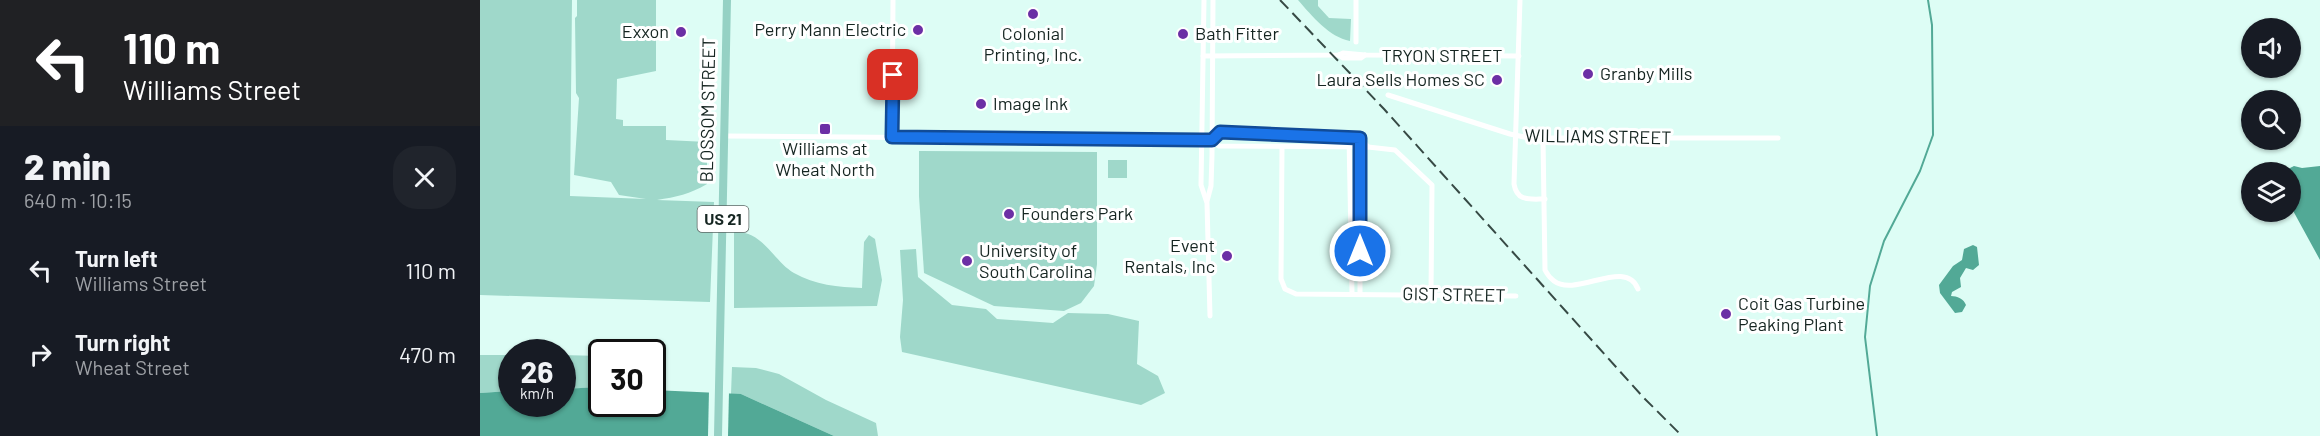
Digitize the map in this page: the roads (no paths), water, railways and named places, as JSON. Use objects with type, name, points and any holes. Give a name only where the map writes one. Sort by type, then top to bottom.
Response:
[{"type":"main road","name":"BLOSSOM STREET","points":[[718,436],[727,0]]},
{"type":"street","points":[[892,137],[893,0]]},
{"type":"street","points":[[1204,0],[1202,185],[1207,203],[1210,316]]},
{"type":"street","points":[[1207,203],[1211,186],[1213,0]]},
{"type":"street","points":[[1356,0],[1356,42]]},
{"type":"street","points":[[1520,0],[1516,193],[1527,200],[1545,199]]},
{"type":"street","name":"TRYON STREET","points":[[1203,56],[1339,55],[1343,58],[1519,56]]},
{"type":"street","name":"WILLIAMS STREET","points":[[1388,95],[1516,135],[1543,138],[1778,138]]},
{"type":"street","points":[[1212,140],[1220,132],[1283,136],[1349,136],[1360,138],[1368,147]]},
{"type":"street","points":[[724,136],[1212,140],[1220,146],[1368,147],[1395,150],[1432,185],[1431,294]]},
{"type":"street","points":[[1349,136],[1352,293]]},
{"type":"street","points":[[1360,138],[1360,293]]},
{"type":"street","points":[[1543,138],[1545,199],[1543,261],[1545,270],[1555,283],[1584,283],[1620,276],[1635,282],[1638,289]]},
{"type":"street","name":"GIST STREET","points":[[1282,147],[1281,279],[1285,289],[1296,294],[1516,296]]},
{"type":"waterway","points":[[1877,436],[1865,337],[1870,286],[1884,241],[1920,171],[1933,135],[1932,25],[1928,0]]},
{"type":"railway","points":[[1280,0],[1384,109],[1643,397],[1682,436]]},
{"type":"place","name":"Colonial Printing, Inc.","points":[[1033,14]]},
{"type":"place","name":"Perry Mann Electric","points":[[918,30]]},
{"type":"place","name":"Exxon","points":[[681,32]]},
{"type":"place","name":"Bath Fitter","points":[[1183,34]]},
{"type":"place","name":"Granby Mills","points":[[1588,74]]},
{"type":"place","name":"Laura Sells Homes SC","points":[[1497,80]]},
{"type":"place","name":"Image Ink","points":[[981,104]]},
{"type":"place","name":"Williams at Wheat North","points":[[825,129]]},
{"type":"place","name":"Founders Park","points":[[1009,214]]},
{"type":"place","name":"Event Rentals, Inc","points":[[1227,256]]},
{"type":"place","name":"University of South Carolina","points":[[967,261]]},
{"type":"place","name":"Coit Gas Turbine Peaking Plant","points":[[1726,314]]}]
